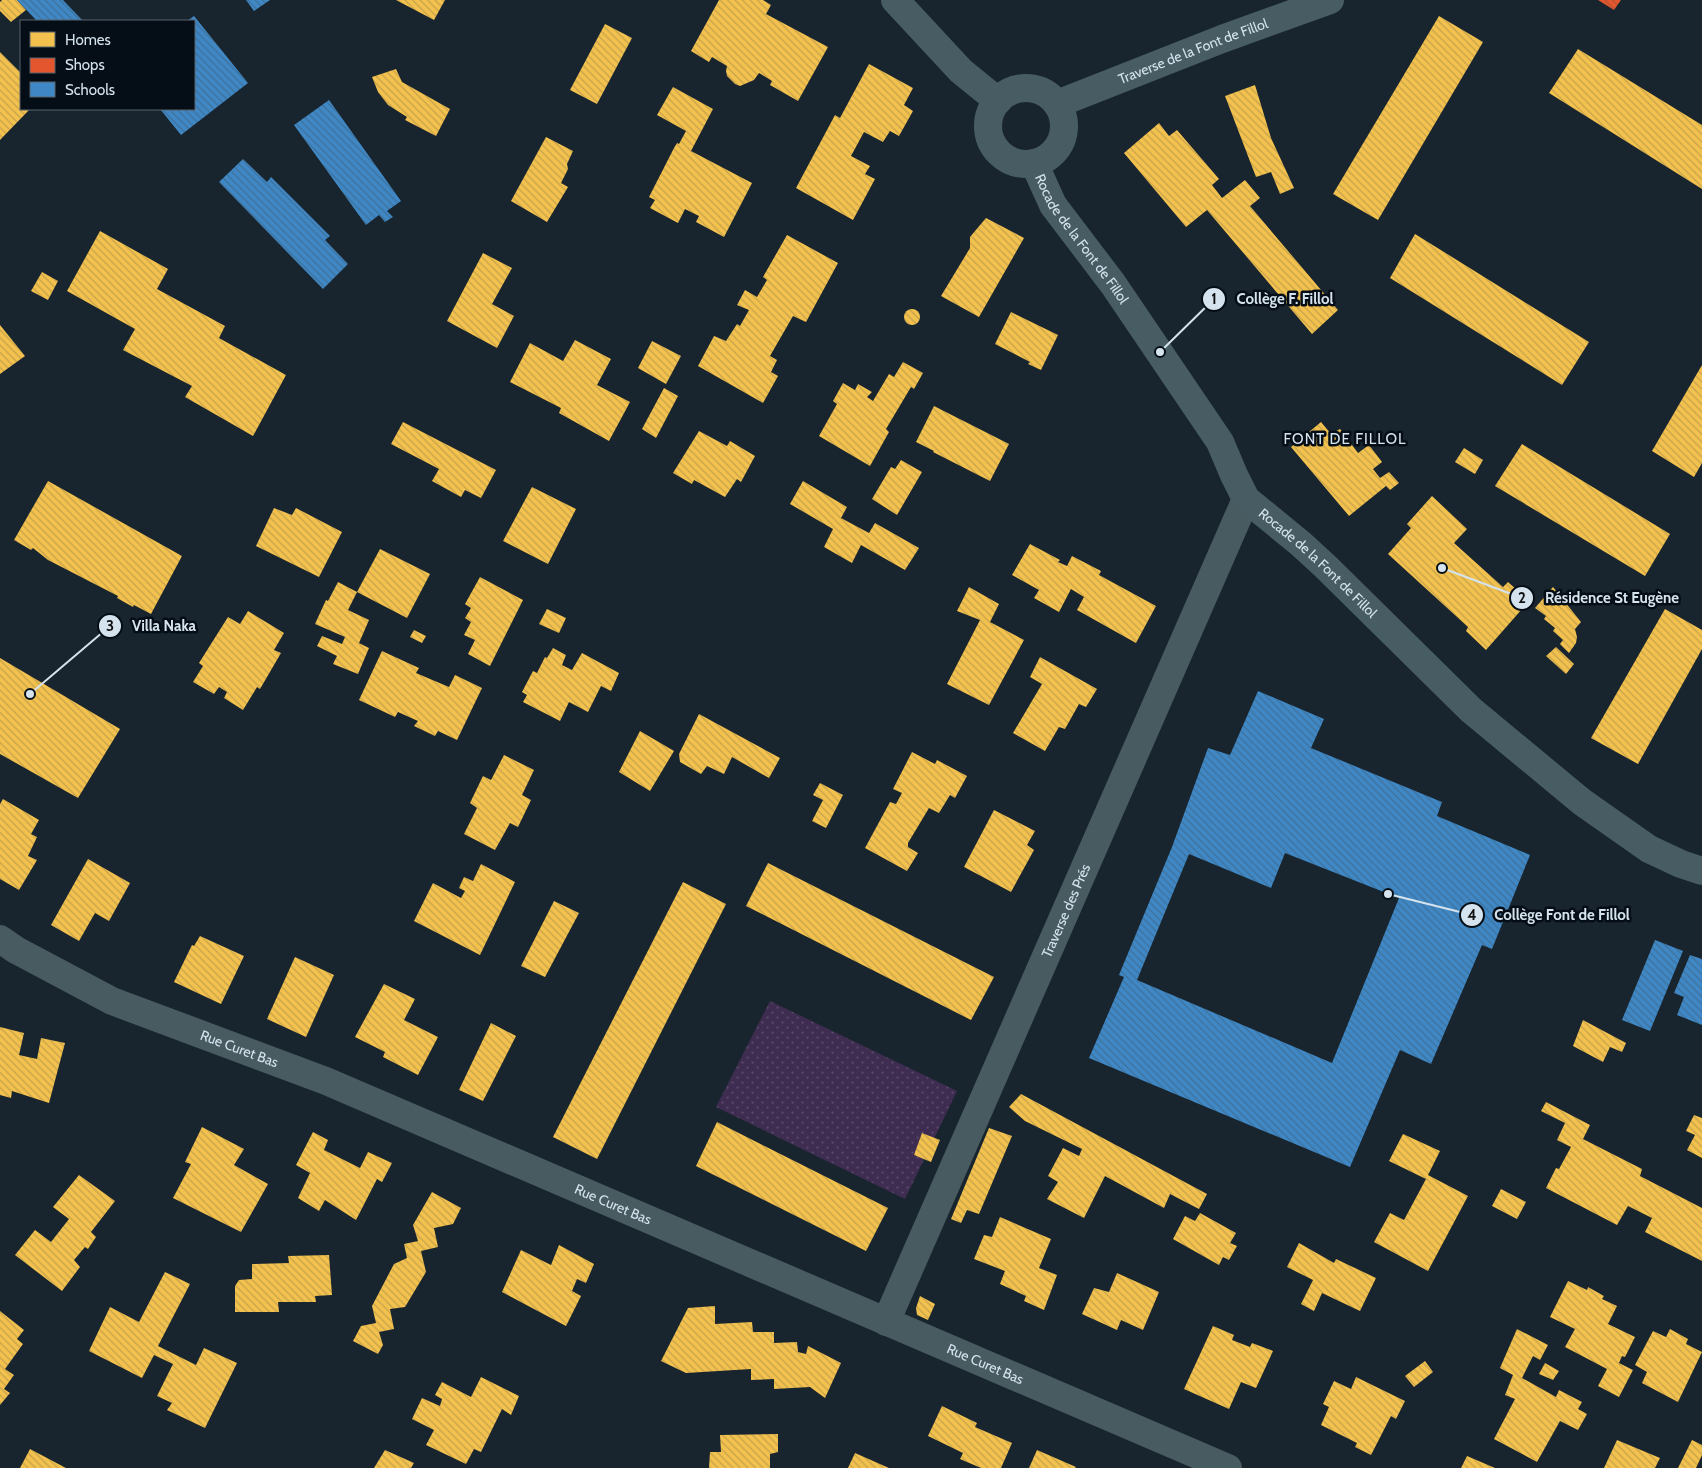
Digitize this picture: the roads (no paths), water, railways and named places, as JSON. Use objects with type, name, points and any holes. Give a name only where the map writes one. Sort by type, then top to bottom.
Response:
[{"type":"street","points":[[895,0],[961,71],[998,101]]},
{"type":"street","name":"Traverse de la Font de Fillol","points":[[1057,104],[1222,39],[1330,0]]},
{"type":"street","points":[[1028,88],[1049,96],[1057,104],[1062,114],[1064,125],[1059,144],[1046,158],[1034,163],[1016,163],[1006,158],[990,140],[988,119],[998,101],[1006,94],[1028,88]]},
{"type":"street","name":"Rocade de la Font de Fillol","points":[[1034,163],[1053,205],[1113,284],[1220,442],[1246,499],[1326,567],[1471,710],[1574,796],[1649,849],[1681,864],[1702,871]]},
{"type":"street","name":"Traverse des Prés","points":[[886,1322],[1246,499]]},
{"type":"street","name":"Rue Curet Bas","points":[[0,939],[16,950],[112,1001],[326,1081],[1228,1468]]},
{"type":"place","name":"Collège F. Fillol","points":[[1160,352]]},
{"type":"place","name":"Résidence St Eugène","points":[[1442,568]]},
{"type":"place","name":"Villa Naka","points":[[30,694]]},
{"type":"place","name":"Collège Font de Fillol","points":[[1388,894]]},
{"type":"district","name":"FONT DE FILLOL","points":[[1345,439]]}]
